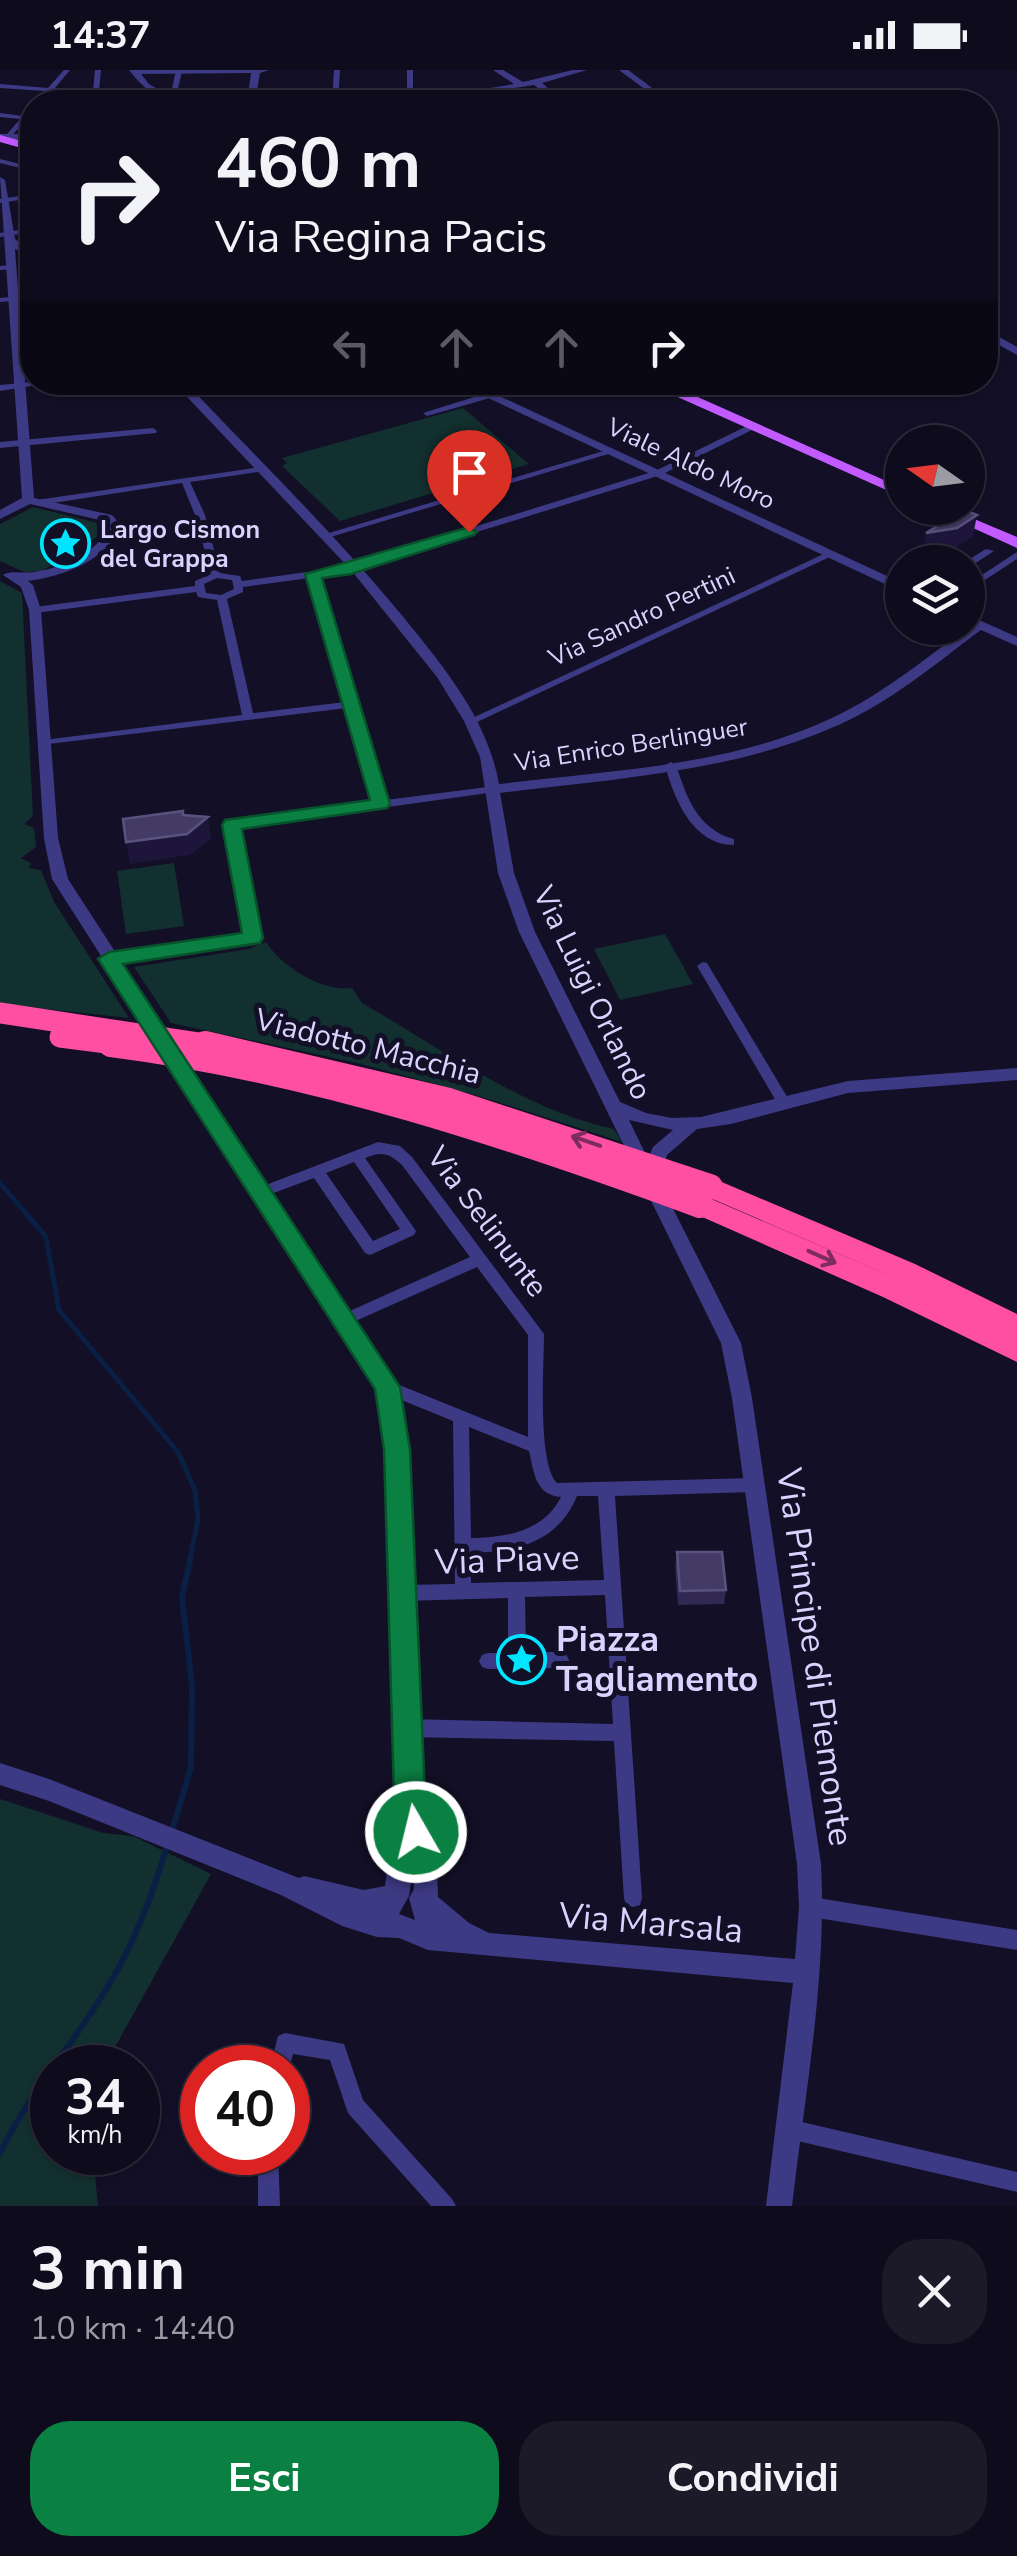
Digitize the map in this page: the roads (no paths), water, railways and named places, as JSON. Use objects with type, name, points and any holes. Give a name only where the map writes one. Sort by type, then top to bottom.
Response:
[{"type":"highway","name":"Viadotto Macchia","points":[[0,1013],[133,1028],[353,1073],[544,1127],[705,1196]]},
{"type":"highway","name":"Viadotto Macchia","points":[[0,1030],[155,1050],[343,1090],[705,1196]]},
{"type":"highway","points":[[705,1196],[906,1271],[1017,1326]]},
{"type":"highway","points":[[705,1196],[1017,1351]]},
{"type":"main road","points":[[681,395],[885,485]]},
{"type":"main road","points":[[974,525],[1015,543]]},
{"type":"street","points":[[0,86],[50,90],[65,70]]},
{"type":"street","points":[[134,71],[265,70]]},
{"type":"street","points":[[488,70],[496,90],[583,70]]},
{"type":"street","points":[[497,70],[522,85]]},
{"type":"street","points":[[623,70],[651,90]]},
{"type":"street","points":[[134,71],[155,90]]},
{"type":"street","points":[[536,82],[546,90]]},
{"type":"street","points":[[0,180],[8,265],[7,302],[32,499]]},
{"type":"street","points":[[0,388],[18,386]]},
{"type":"street","name":"Via Luigi Orlando","points":[[190,395],[355,567],[423,648],[471,721],[495,790],[500,838],[516,907],[632,1140]]},
{"type":"street","points":[[428,413],[487,396]]},
{"type":"street","name":"Viale Aldo Moro","points":[[487,396],[885,580]]},
{"type":"street","points":[[198,589],[199,583],[215,572],[246,583],[355,567],[658,473],[752,426]]},
{"type":"street","points":[[0,446],[152,431]]},
{"type":"street","points":[[324,536],[610,452]]},
{"type":"street","points":[[0,515],[32,499],[258,469]]},
{"type":"street","points":[[185,480],[200,516],[215,572]]},
{"type":"street","points":[[32,499],[108,518],[116,525],[106,542],[38,587],[34,610]]},
{"type":"street","points":[[985,575],[1015,543]]},
{"type":"street","points":[[985,553],[989,550]]},
{"type":"street","name":"Via Sandro Pertini","points":[[471,721],[831,554]]},
{"type":"street","points":[[4,573],[24,578],[52,575]]},
{"type":"street","points":[[4,573],[27,585],[34,610],[51,838],[60,879],[387,1387],[397,1450],[410,1794],[407,1908]]},
{"type":"street","points":[[313,574],[381,804]]},
{"type":"street","points":[[223,602],[246,583]]},
{"type":"street","points":[[34,610],[198,589],[223,602]]},
{"type":"street","points":[[223,602],[248,717]]},
{"type":"street","points":[[985,627],[1017,642]]},
{"type":"street","name":"Via Enrico Berlinguer","points":[[495,790],[760,748],[844,718],[890,690],[946,645]]},
{"type":"street","points":[[44,744],[351,704]]},
{"type":"street","points":[[671,765],[704,832],[730,842]]},
{"type":"street","points":[[109,959],[253,938],[232,825],[495,790]]},
{"type":"street","points":[[704,966],[784,1102]]},
{"type":"street","points":[[632,1140],[849,1087],[1017,1074]]},
{"type":"street","points":[[616,1107],[651,1123],[680,1130]]},
{"type":"street","points":[[652,1180],[659,1152],[680,1130]]},
{"type":"street","name":"Via Principe di Piemonte","points":[[632,1140],[731,1343],[809,1864],[808,1972],[778,2206]]},
{"type":"street","name":"Via Selinunte","points":[[356,1155],[388,1147],[407,1161],[536,1334],[536,1448],[544,1481],[554,1490],[572,1490]]},
{"type":"street","points":[[263,1192],[356,1155],[409,1231],[370,1249],[318,1172]]},
{"type":"street","points":[[346,1319],[480,1259]]},
{"type":"street","points":[[387,1387],[536,1448]]},
{"type":"street","points":[[461,1417],[463,1592]]},
{"type":"street","points":[[462,1546],[522,1542],[551,1521],[572,1490],[755,1485]]},
{"type":"street","points":[[606,1488],[632,1898]]},
{"type":"street","name":"Via Piave","points":[[402,1594],[612,1587]]},
{"type":"street","points":[[516,1590],[518,1660]]},
{"type":"street","points":[[488,1661],[560,1660]]},
{"type":"street","points":[[407,1728],[622,1732]]},
{"type":"street","name":"Via Marsala","points":[[0,1774],[78,1801],[278,1882],[342,1914],[377,1925],[407,1908],[428,1938],[808,1972]]},
{"type":"street","points":[[407,1908],[399,1881],[410,1794]]},
{"type":"street","points":[[811,1907],[1017,1940]]},
{"type":"street","points":[[310,2047],[337,2052],[356,2106],[445,2206]]},
{"type":"street","points":[[789,2129],[1017,2182]]},
{"type":"street","points":[[268,2175],[269,2206]]},
{"type":"waterway","points":[[0,1183],[46,1237],[59,1310],[178,1452],[195,1490],[198,1520],[190,1558]]},
{"type":"waterway","points":[[172,1831],[191,1767],[192,1686],[182,1597],[191,1556]]},
{"type":"waterway","points":[[0,2153],[119,1966],[143,1916],[167,1846]]},
{"type":"place","name":"Largo Cismon del Grappa","points":[[65,544]]},
{"type":"place","name":"Piazza Tagliamento","points":[[521,1659]]}]
